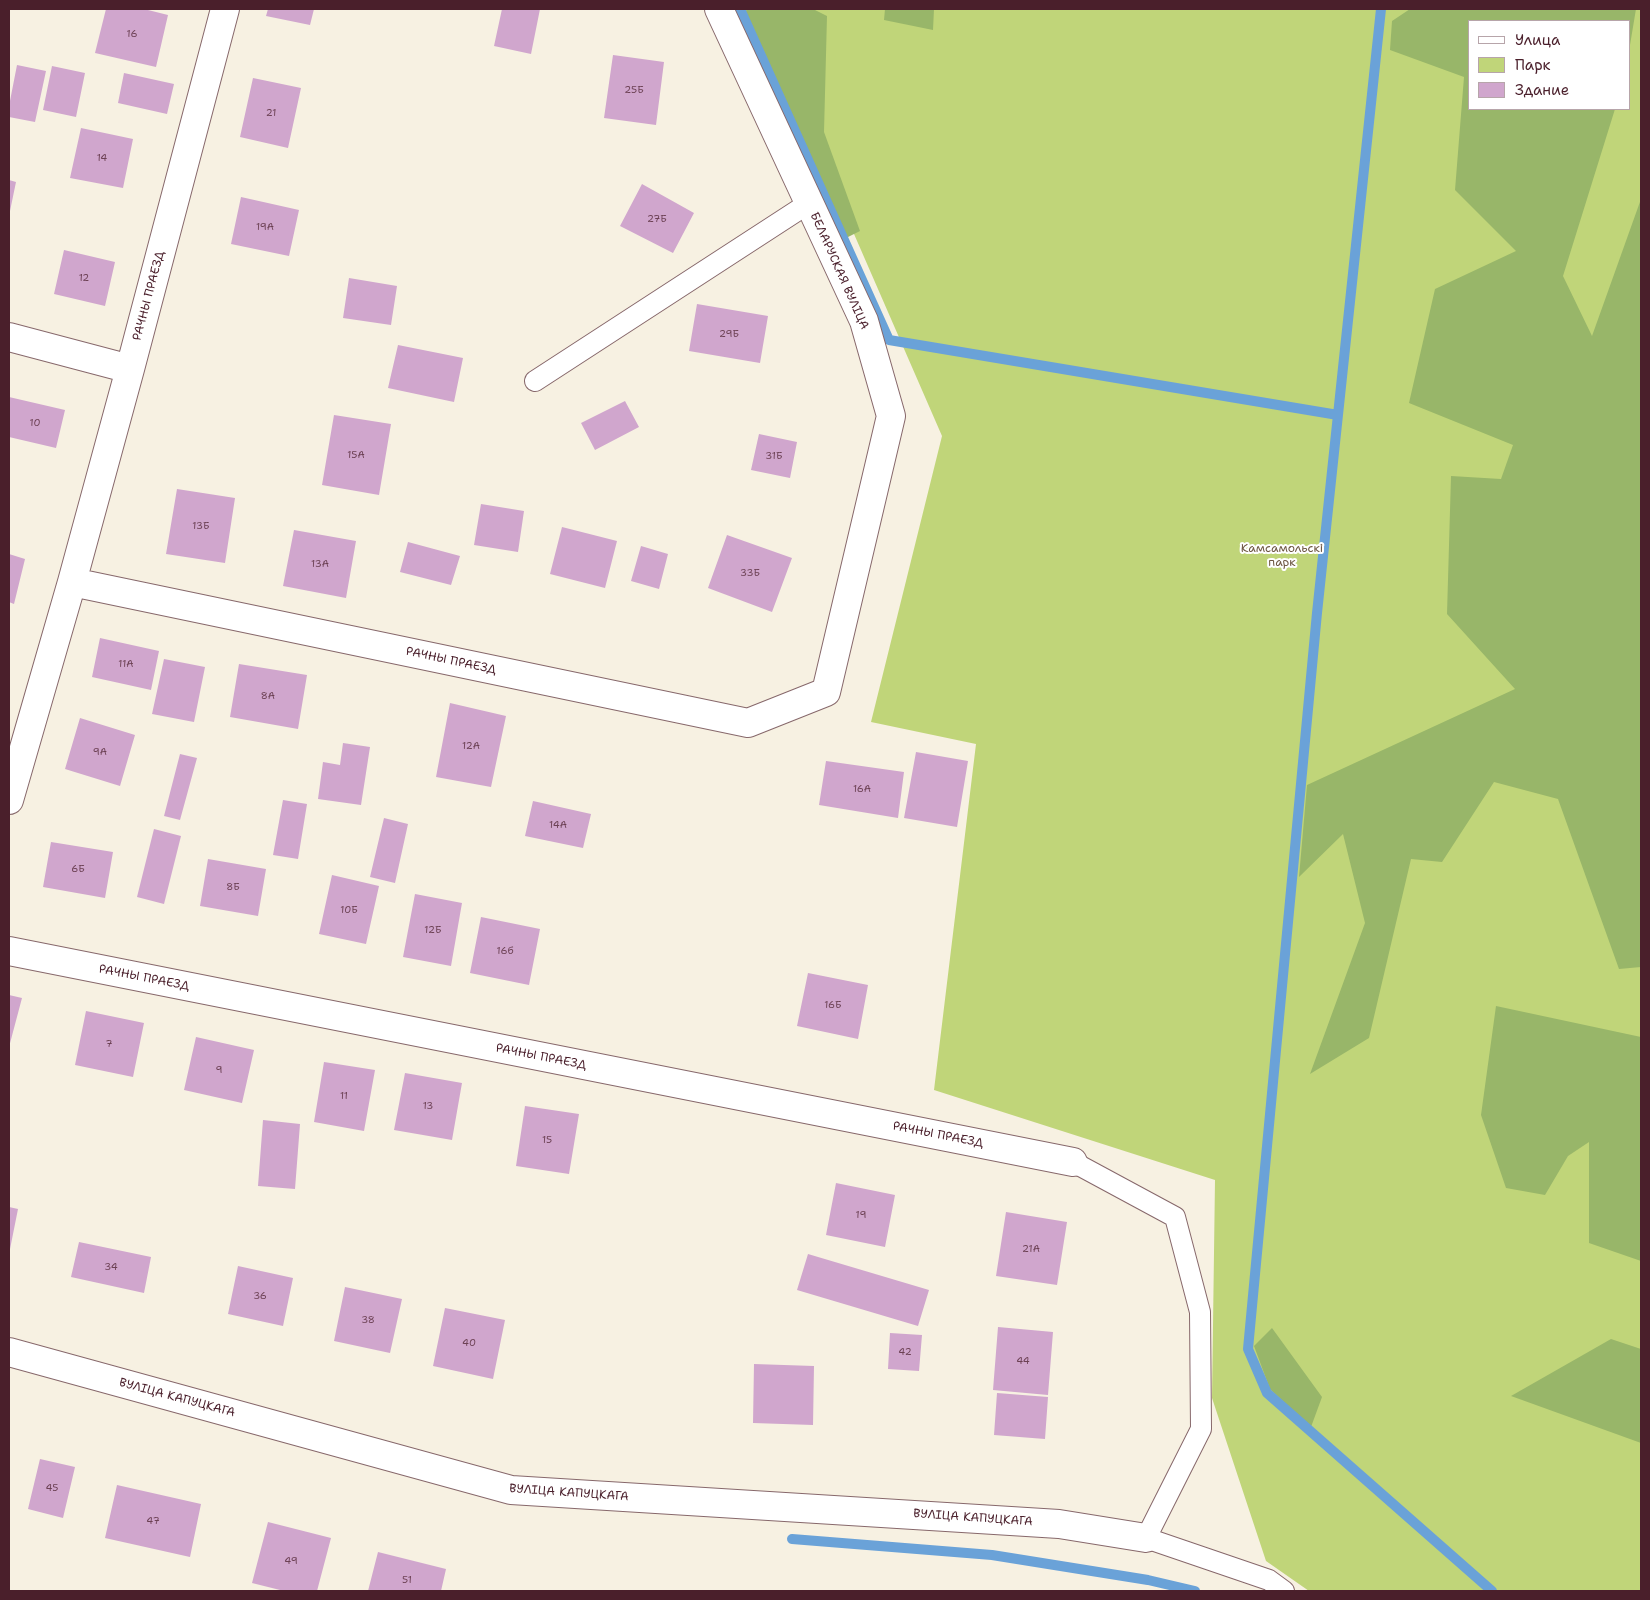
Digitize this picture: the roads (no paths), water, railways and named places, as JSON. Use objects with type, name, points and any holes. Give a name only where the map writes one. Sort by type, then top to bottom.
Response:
[{"type":"street","name":"РАЧНЫ ПРАЕЗД","points":[[9,800],[72,582],[225,9]]},
{"type":"street","name":"БЕЛАРУСКАЯ ВУЛІЦА","points":[[719,9],[864,321],[892,416],[826,692]]},
{"type":"street","points":[[9,337],[130,369]]},
{"type":"street","name":"РАЧНЫ ПРАЕЗД","points":[[72,582],[748,723],[826,692]]},
{"type":"street","name":"РАЧНЫ ПРАЕЗД","points":[[9,951],[1073,1162]]},
{"type":"street","name":"ВУЛІЦА КАПУЦКАГА","points":[[9,1352],[511,1490],[1059,1524],[1146,1538]]},
{"type":"lane","points":[[535,381],[809,203]]},
{"type":"lane","points":[[1073,1162],[1175,1217],[1200,1312],[1201,1429],[1146,1538],[1269,1580],[1284,1591]]},
{"type":"waterway","points":[[740,9],[889,340],[1338,415]]},
{"type":"waterway","points":[[1381,9],[1317,613],[1248,1349],[1267,1393],[1492,1591]]},
{"type":"waterway","points":[[792,1539],[992,1555],[1148,1580],[1195,1591]]},
{"type":"park label","name":"Камсамольскі парк","points":[[1282,556]]}]
